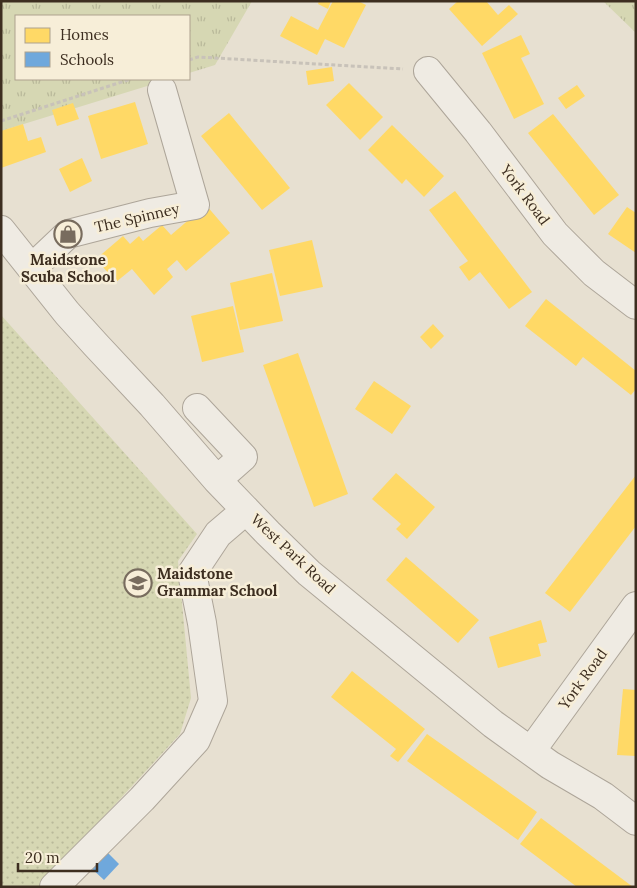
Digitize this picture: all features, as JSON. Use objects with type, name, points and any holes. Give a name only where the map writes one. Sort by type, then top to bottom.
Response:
[{"type":"street","name":"York Road","points":[[428,71],[478,132],[555,234],[594,273],[636,305]]},
{"type":"street","name":"The Spinney","points":[[32,268],[68,234],[195,205],[162,90]]},
{"type":"street","name":"West Park Road","points":[[1,230],[67,313],[152,405],[217,480],[309,572],[493,724],[550,764],[603,796],[636,821]]},
{"type":"street","points":[[197,408],[243,457],[217,480]]},
{"type":"street","points":[[54,887],[142,799],[196,740],[213,701],[202,623],[192,573],[218,534],[246,510]]},
{"type":"street","name":"York Road","points":[[531,751],[636,606]]},
{"type":"path","points":[[190,60],[198,57],[381,66],[428,71]]},
{"type":"path","points":[[1,121],[128,80]]},
{"type":"green space","points":[[1,1],[252,1],[215,65],[190,73],[190,15],[15,15],[15,80],[167,80],[1,131]]},
{"type":"green space","points":[[603,1],[636,1],[636,33]]},
{"type":"green space","name":"Maidstone Grammar School","points":[[1,315],[197,534],[178,561],[191,698],[180,734],[39,887],[1,887]]},
{"type":"building: Homes","points":[[319,1],[331,1],[328,9],[318,4]]},
{"type":"building: Homes","points":[[333,1],[358,1],[366,5],[344,48],[325,39],[317,55],[280,36],[291,16],[318,30]]},
{"type":"building: Homes","points":[[458,1],[486,1],[498,15],[509,5],[518,14],[482,46],[449,9]]},
{"type":"building: Homes","points":[[521,35],[530,54],[521,58],[544,104],[514,119],[482,53]]},
{"type":"building: Homes","points":[[332,67],[334,81],[308,85],[306,71]]},
{"type":"building: Homes","points":[[349,83],[383,117],[360,140],[326,105]]},
{"type":"building: Homes","points":[[577,85],[585,96],[566,109],[558,98]]},
{"type":"building: Homes","points":[[135,102],[148,144],[101,159],[88,116]]},
{"type":"building: Homes","points":[[73,103],[79,119],[57,126],[52,110]]},
{"type":"building: Homes","points":[[229,113],[290,188],[262,210],[201,136]]},
{"type":"building: Homes","points":[[553,114],[619,195],[594,215],[528,133]]},
{"type":"building: Homes","points":[[23,124],[28,141],[41,137],[46,152],[1,168],[1,131]]},
{"type":"building: Homes","points":[[392,125],[444,176],[424,197],[406,179],[402,184],[368,150]]},
{"type":"building: Homes","points":[[82,158],[92,181],[70,192],[59,169]]},
{"type":"building: Homes","points":[[455,191],[532,292],[509,309],[480,272],[469,281],[459,267],[468,261],[429,210]]},
{"type":"building: Homes","points":[[206,205],[230,233],[186,271],[177,260],[167,269],[173,277],[154,295],[132,269],[116,282],[96,259],[123,236],[130,244],[139,236],[143,241],[162,225],[171,235]]},
{"type":"building: Homes","points":[[627,207],[636,213],[636,253],[608,234]]},
{"type":"building: Homes","points":[[312,240],[323,287],[280,296],[269,250]]},
{"type":"building: Homes","points":[[272,273],[283,321],[240,330],[230,283]]},
{"type":"building: Homes","points":[[546,299],[636,371],[636,389],[631,395],[583,357],[576,366],[525,326]]},
{"type":"building: Homes","points":[[233,306],[244,352],[202,362],[191,316]]},
{"type":"building: Homes","points":[[433,324],[444,336],[431,349],[420,337]]},
{"type":"building: Homes","points":[[298,353],[348,494],[314,507],[263,365]]},
{"type":"building: Homes","points":[[374,381],[411,406],[392,434],[355,409]]},
{"type":"building: Homes","points":[[396,473],[435,507],[407,539],[396,529],[401,524],[372,499]]},
{"type":"building: Homes","points":[[636,475],[636,526],[570,612],[545,593]]},
{"type":"building: Homes","points":[[406,557],[479,620],[458,643],[386,580]]},
{"type":"building: Homes","points":[[541,620],[547,642],[538,644],[541,656],[498,668],[489,637]]},
{"type":"building: Homes","points":[[352,671],[425,729],[398,762],[390,756],[396,749],[331,697]]},
{"type":"building: Homes","points":[[623,689],[636,690],[636,756],[617,755]]},
{"type":"building: Homes","points":[[427,734],[537,812],[518,840],[407,761]]},
{"type":"building: Homes","points":[[541,818],[633,887],[577,887],[520,844]]},
{"type":"building: Schools","points":[[106,851],[119,864],[104,880],[90,867]]},
{"type":"place","name":"Maidstone Scuba School","points":[[68,234]]},
{"type":"place","name":"Maidstone Grammar School","points":[[138,583]]}]
